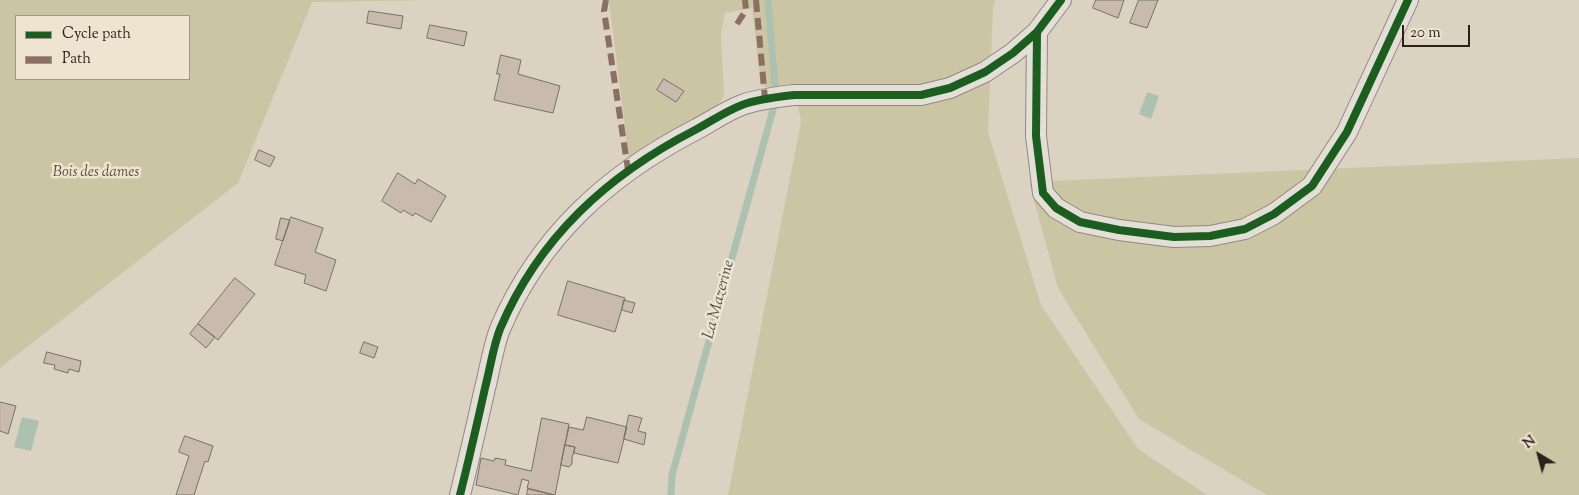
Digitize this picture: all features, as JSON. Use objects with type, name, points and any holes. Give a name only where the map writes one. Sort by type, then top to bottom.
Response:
[{"type":"street","points":[[460,495],[499,331],[511,305],[548,247],[604,188],[628,170],[676,140],[742,105],[774,97],[794,95],[921,96],[950,88],[985,72],[1014,53],[1037,32],[1061,0]]},
{"type":"street","points":[[1037,32],[1036,136],[1043,193],[1049,201],[1056,208],[1080,222],[1119,230],[1174,237],[1210,236],[1245,229],[1274,214],[1312,186],[1348,132],[1408,0]]},
{"type":"green space","name":"Bois des dames","points":[[0,0],[433,0],[312,2],[238,183],[0,368]]},
{"type":"green space","points":[[609,0],[995,0],[993,9],[988,132],[1041,305],[1138,449],[1207,495],[728,495],[801,122],[795,89],[771,89],[761,85],[752,8],[725,13],[721,33],[724,96],[718,106],[629,160]]},
{"type":"green space","points":[[1579,158],[1579,495],[1267,495],[1139,419],[1058,288],[1029,182]]},
{"type":"shaded area","points":[[1147,92],[1159,96],[1151,119],[1139,114]]},
{"type":"shaded area","points":[[22,417],[39,421],[31,451],[14,447]]},
{"type":"building","points":[[1096,0],[1124,0],[1118,18],[1093,8]]},
{"type":"building","points":[[1139,0],[1158,0],[1147,28],[1130,23]]},
{"type":"building","points":[[369,11],[403,16],[401,29],[367,23]]},
{"type":"building","points":[[430,25],[467,32],[464,46],[427,38]]},
{"type":"building","points":[[501,55],[521,60],[518,74],[560,86],[553,113],[494,100],[500,74],[497,74]]},
{"type":"building","points":[[664,79],[684,91],[676,102],[657,90]]},
{"type":"building","points":[[259,150],[275,157],[270,167],[255,160]]},
{"type":"building","points":[[398,173],[415,184],[418,179],[446,196],[431,222],[415,213],[413,216],[403,210],[401,213],[382,201]]},
{"type":"building","points":[[291,217],[323,228],[315,252],[336,260],[326,291],[304,283],[306,275],[275,265]]},
{"type":"building","points":[[281,218],[290,220],[283,241],[276,239]]},
{"type":"building","points":[[235,278],[255,294],[218,340],[198,324]]},
{"type":"building","points":[[568,281],[625,298],[615,332],[558,315]]},
{"type":"building","points":[[624,300],[635,303],[632,313],[622,310]]},
{"type":"building","points":[[198,324],[215,337],[206,348],[190,334]]},
{"type":"building","points":[[364,342],[378,347],[374,358],[360,353]]},
{"type":"building","points":[[47,352],[81,361],[79,372],[69,369],[68,373],[54,369],[55,365],[44,363]]},
{"type":"building","points":[[0,402],[16,406],[8,434],[0,431]]},
{"type":"building","points":[[629,415],[642,418],[638,431],[646,433],[644,445],[624,439]]},
{"type":"building","points":[[587,417],[627,427],[618,463],[574,453],[575,447],[565,445],[569,427],[583,430]]},
{"type":"building","points":[[542,418],[569,424],[555,495],[527,488],[529,481],[522,479],[518,495],[476,485],[481,458],[494,461],[495,458],[506,460],[505,465],[531,471]]},
{"type":"building","points":[[185,436],[213,446],[208,462],[205,461],[194,495],[176,495],[189,456],[179,452]]},
{"type":"building","points":[[565,445],[575,447],[572,464],[569,467],[561,465]]},
{"type":"building","points":[[528,489],[554,495],[527,495]]},
{"type":"waterway","name":"La Mazerine","points":[[768,0],[775,86]]},
{"type":"waterway","name":"La Mazerine","points":[[671,495],[672,475],[774,106]]},
{"type":"marked path","points":[[606,0],[604,11],[628,170]]},
{"type":"marked path","points":[[737,24],[746,10],[745,0]]},
{"type":"marked path","points":[[756,0],[765,99]]},
{"type":"cycle path","points":[[460,495],[493,351],[500,329],[516,296],[535,265],[556,237],[605,188],[663,148],[724,113],[748,103],[794,95],[921,95],[950,88],[985,72],[1013,53],[1037,32],[1061,0]]},
{"type":"cycle path","points":[[1037,32],[1036,136],[1043,193],[1056,208],[1080,222],[1119,230],[1174,237],[1210,236],[1245,229],[1274,214],[1312,186],[1347,132],[1408,0]]}]
